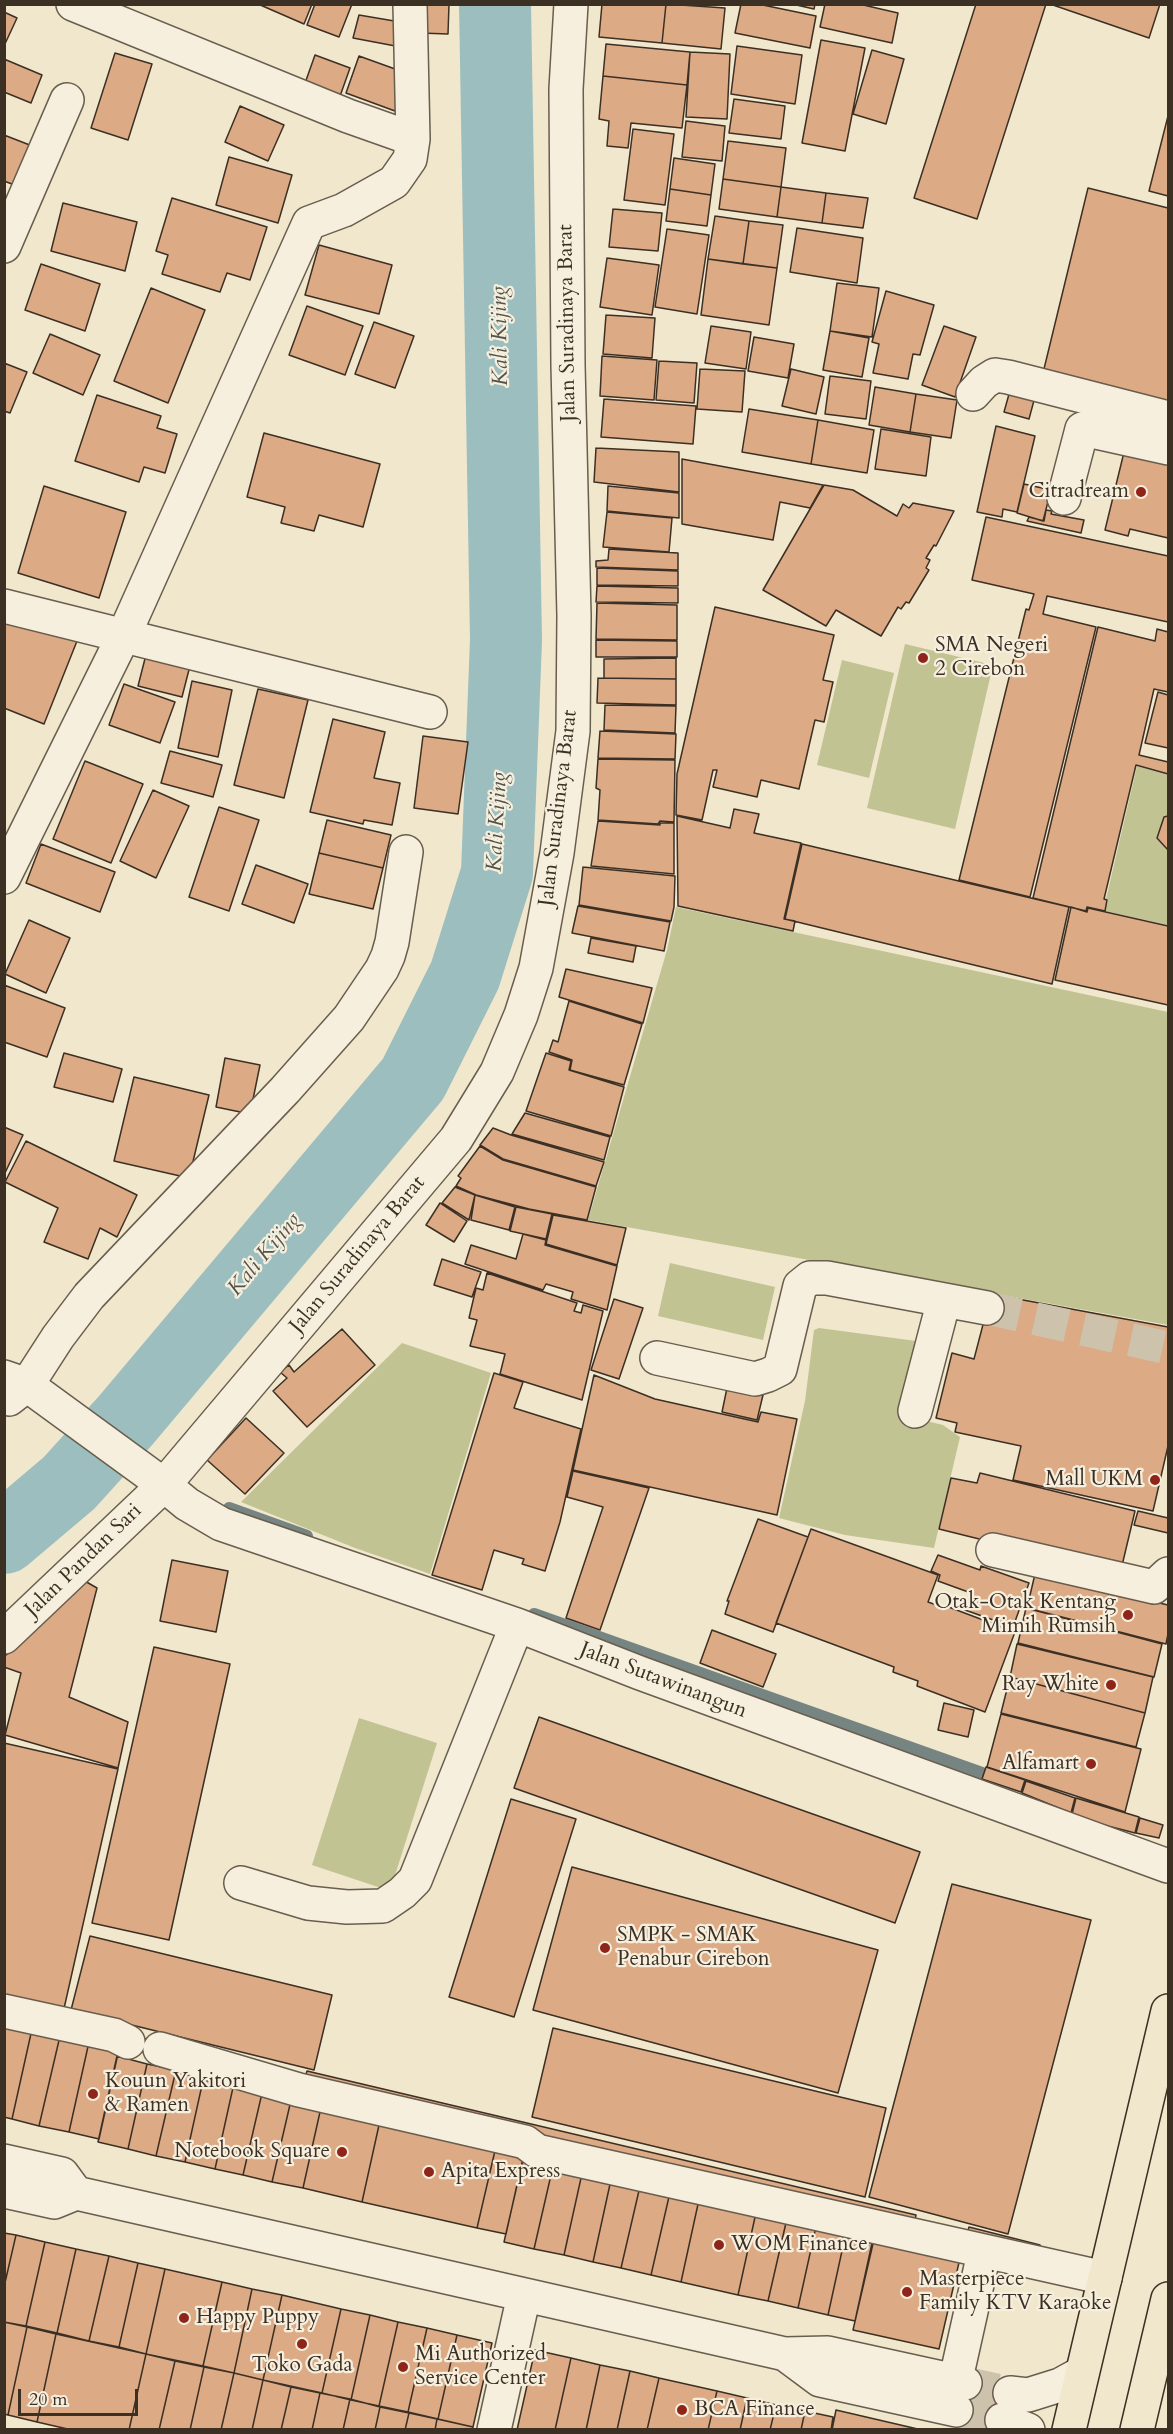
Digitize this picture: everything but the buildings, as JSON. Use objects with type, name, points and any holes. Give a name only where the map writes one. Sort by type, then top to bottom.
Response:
[{"type":"main road","points":[[1069,2430],[1168,2011]]},
{"type":"main road","points":[[1137,2430],[1168,2299]]},
{"type":"street","points":[[73,4],[337,112],[414,139]]},
{"type":"street","points":[[4,877],[124,635],[309,223],[344,210],[394,182],[410,159],[414,139],[410,4]]},
{"type":"street","name":"Jalan Suradinaya Barat","points":[[164,1485],[456,1139],[497,1072],[521,1015],[536,968],[557,853],[573,731],[574,616],[568,365],[566,101],[571,4]]},
{"type":"street","points":[[4,246],[67,100]]},
{"type":"street","points":[[973,394],[984,382],[995,375],[1008,376],[1168,418]]},
{"type":"street","points":[[1064,498],[1082,429],[1168,448]]},
{"type":"street","points":[[4,606],[430,712]]},
{"type":"street","points":[[20,1390],[89,1296],[285,1090],[349,1018],[382,969],[388,956],[406,852]]},
{"type":"street","points":[[657,1358],[755,1379],[780,1369],[800,1286],[810,1278],[827,1278],[987,1308]]},
{"type":"street","points":[[915,1411],[944,1300]]},
{"type":"street","name":"Jalan Sutawinangun","points":[[20,1390],[136,1464],[187,1504],[220,1524],[517,1625],[640,1673],[1168,1866]]},
{"type":"street","name":"Jalan Pandan Sari","points":[[4,1637],[164,1485]]},
{"type":"street","points":[[993,1550],[1154,1587],[1168,1574]]},
{"type":"street","points":[[241,1882],[308,1903],[347,1906],[382,1906],[402,1893],[415,1880],[517,1625]]},
{"type":"street","points":[[4,2011],[49,2015],[114,2035],[128,2042]]},
{"type":"street","points":[[160,2049],[299,2090],[525,2142],[537,2151],[1105,2278]]},
{"type":"street","points":[[4,2161],[62,2174],[76,2193]]},
{"type":"street","points":[[4,2191],[54,2202],[76,2193],[785,2354],[828,2353],[954,2402],[982,2262]]},
{"type":"street","points":[[494,2430],[524,2295]]},
{"type":"street","points":[[1013,2414],[1028,2395],[1060,2385],[1082,2373]]},
{"type":"green space","points":[[905,644],[993,665],[955,829],[867,808]]},
{"type":"green space","points":[[842,660],[894,673],[869,778],[817,765]]},
{"type":"green space","points":[[1137,766],[1168,775],[1168,925],[1105,911]]},
{"type":"green space","points":[[676,907],[1168,1012],[1168,1325],[588,1220],[667,950]]},
{"type":"green space","points":[[670,1263],[775,1287],[763,1340],[658,1316]]},
{"type":"green space","points":[[819,1328],[916,1341],[897,1414],[943,1425],[960,1437],[934,1548],[845,1535],[779,1518],[805,1401],[814,1330]]},
{"type":"green space","points":[[402,1343],[491,1373],[430,1574],[355,1548],[241,1502]]},
{"type":"green space","points":[[359,1718],[437,1743],[390,1891],[312,1865]]},
{"type":"waterway","name":"Kali Kijing","points":[[4,1538],[69,1483],[126,1420],[413,1079],[465,975],[497,873],[506,640],[495,4]]},
{"type":"waterway","points":[[229,1508],[307,1536]]},
{"type":"waterway","points":[[534,1614],[982,1773]]},
{"type":"tunnel","points":[[987,1308],[1168,1348]]},
{"type":"tunnel","points":[[965,2383],[1010,2393]]},
{"type":"tunnel","points":[[956,2410],[1002,2420]]},
{"type":"place","name":"Citradream","points":[[1141,492]]},
{"type":"place","name":"SMA Negeri 2 Cirebon","points":[[923,658]]},
{"type":"place","name":"Mall UKM","points":[[1155,1480]]},
{"type":"place","name":"Otak-Otak Kentang Mimih Rumsih","points":[[1128,1615]]},
{"type":"place","name":"Ray White","points":[[1111,1685]]},
{"type":"place","name":"Alfamart","points":[[1091,1764]]},
{"type":"place","name":"SMPK - SMAK Penabur Cirebon","points":[[605,1948]]},
{"type":"place","name":"Kouun Yakitori & Ramen","points":[[93,2094]]},
{"type":"place","name":"Notebook Square","points":[[342,2152]]},
{"type":"place","name":"Apita Express","points":[[429,2172]]},
{"type":"place","name":"WOM Finance","points":[[719,2245]]},
{"type":"place","name":"Masterpiece Family KTV Karaoke","points":[[907,2292]]},
{"type":"place","name":"Happy Puppy","points":[[184,2318]]},
{"type":"place","name":"Toko Gada","points":[[302,2344]]},
{"type":"place","name":"Mi Authorized Service Center","points":[[403,2367]]},
{"type":"place","name":"BCA Finance","points":[[682,2410]]}]
